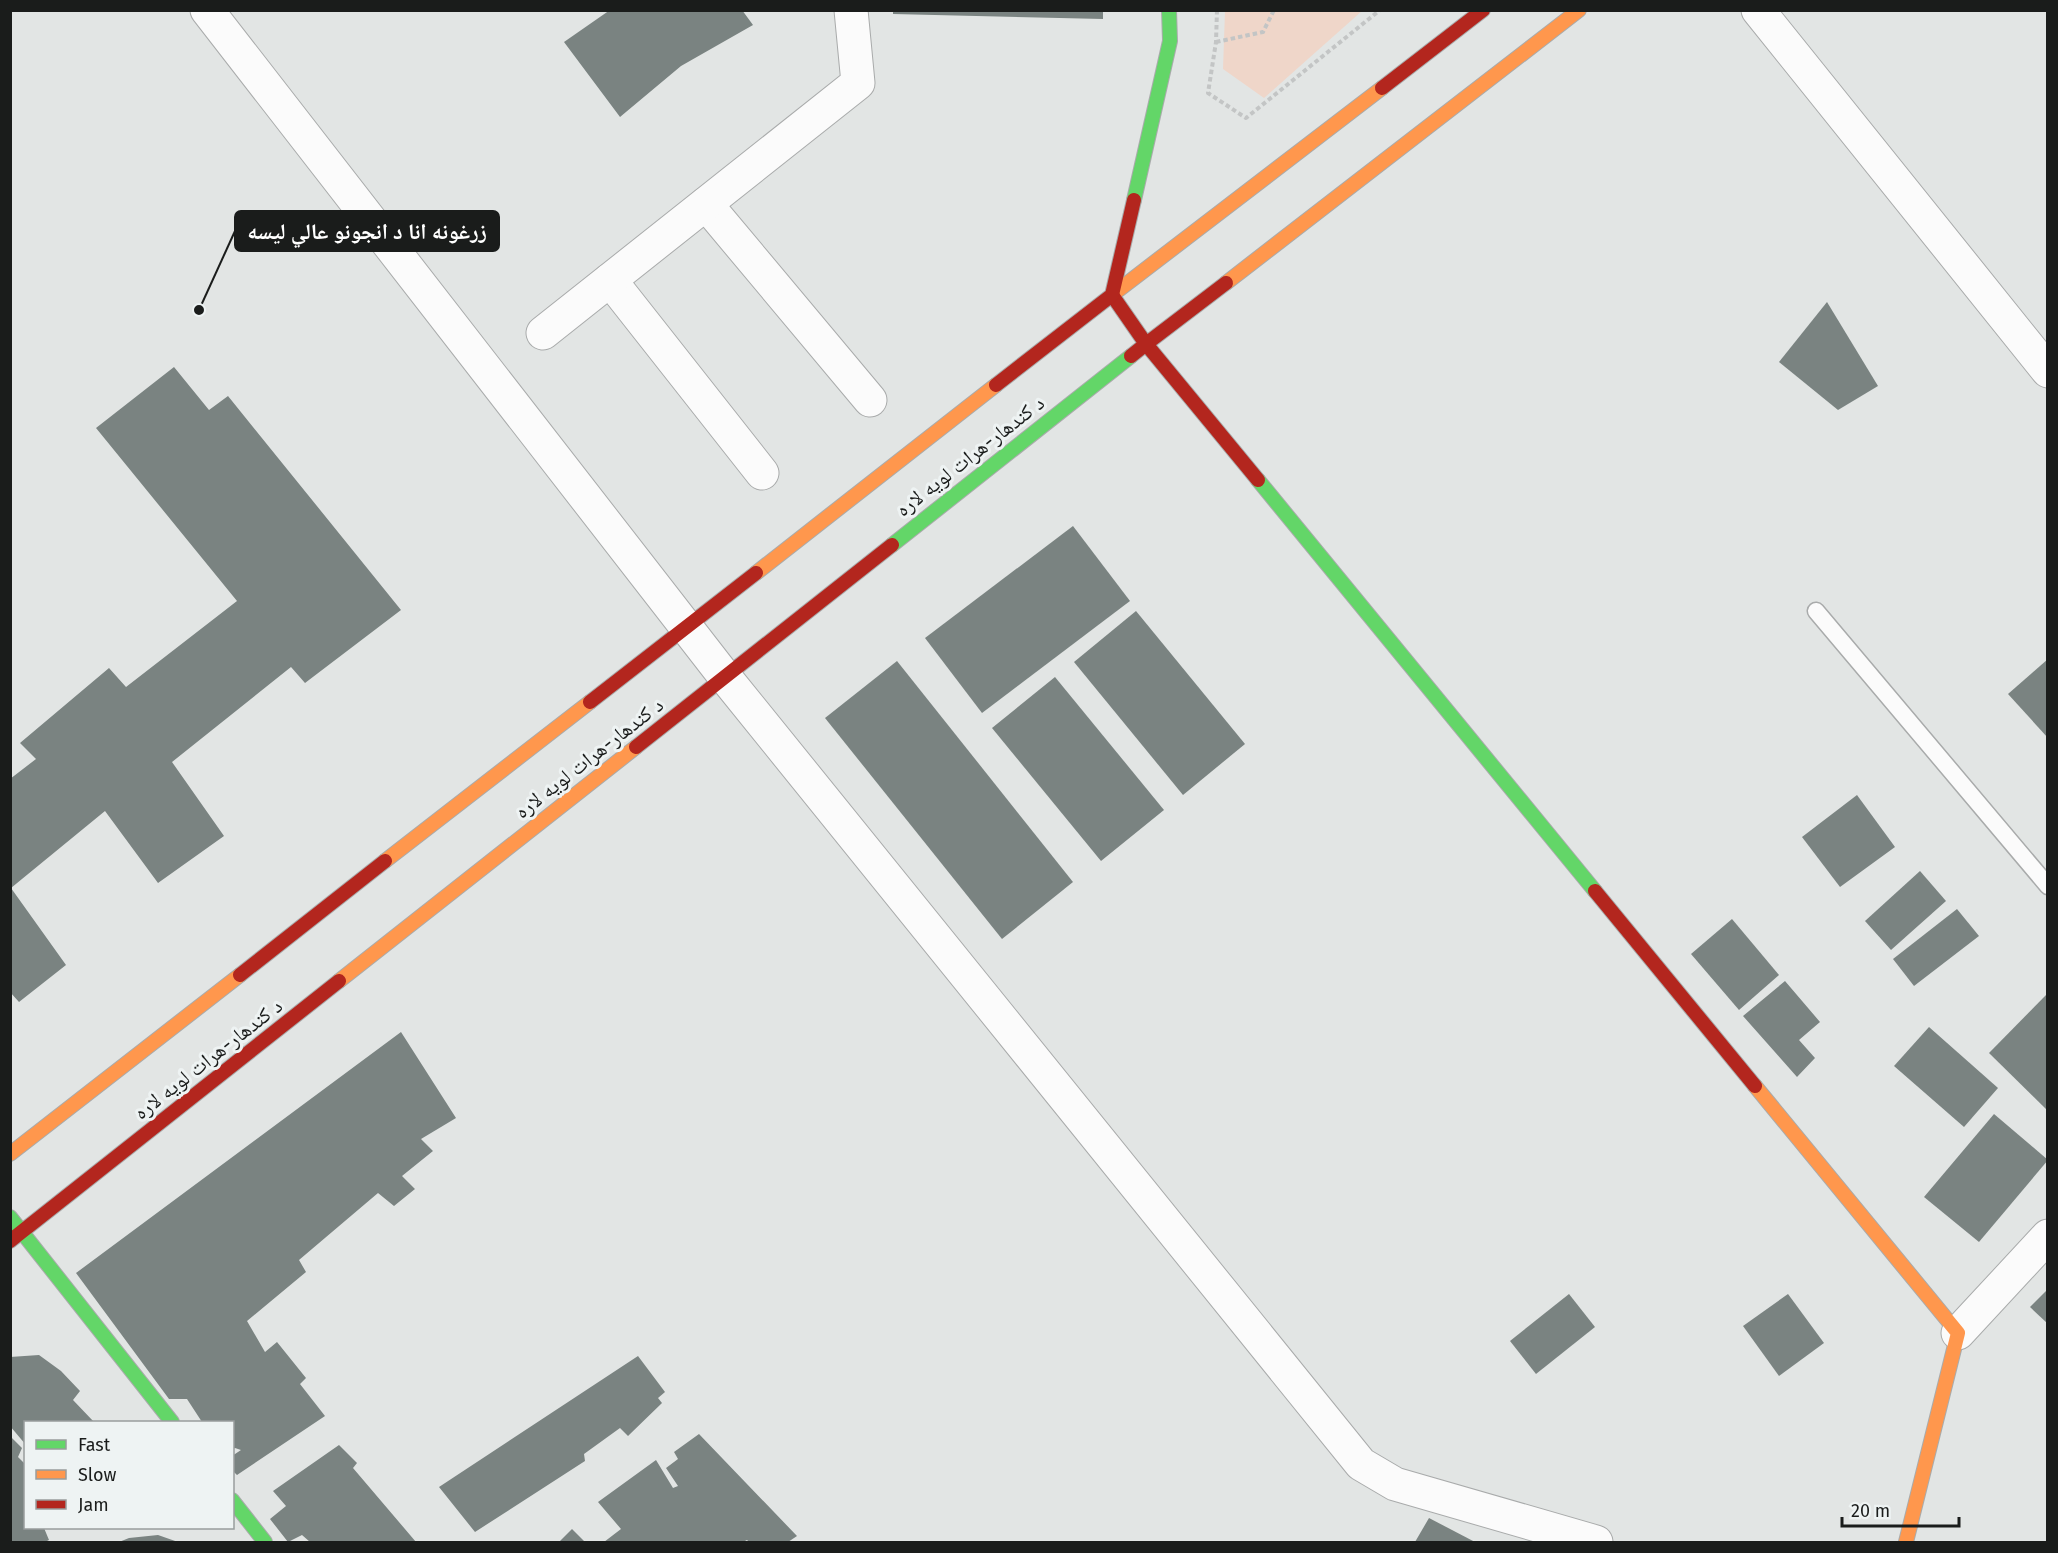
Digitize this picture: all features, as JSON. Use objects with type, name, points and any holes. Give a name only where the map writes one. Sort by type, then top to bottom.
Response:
[{"type":"main road","points":[[1169,10],[1170,41],[1112,295],[1146,344],[1958,1333],[1906,1542]]},
{"type":"main road","name":"د کندهار-هرات لويه لاره","points":[[10,1154],[1112,295],[1483,10]]},
{"type":"main road","name":"د کندهار-هرات لويه لاره","points":[[10,1242],[1146,344],[1579,10]]},
{"type":"main road","points":[[10,1217],[170,1421]]},
{"type":"main road","points":[[234,1503],[265,1542]]},
{"type":"street","points":[[207,10],[725,677],[1361,1464],[1395,1484],[1555,1536],[1596,1542]]},
{"type":"street","points":[[543,333],[858,83],[851,10]]},
{"type":"street","points":[[1758,10],[2048,371]]},
{"type":"street","points":[[706,204],[870,400]]},
{"type":"street","points":[[610,280],[762,473]]},
{"type":"street","points":[[1958,1333],[2048,1236]]},
{"type":"lane","points":[[1816,611],[2048,886]]},
{"type":"path","points":[[1217,10],[1216,42],[1209,93],[1246,118],[1380,10]]},
{"type":"path","points":[[1216,42],[1263,32],[1274,10]]},
{"type":"shaded area","points":[[1225,10],[1362,11],[1264,98],[1223,69]]},
{"type":"building","points":[[610,10],[742,10],[753,25],[681,66],[620,117],[564,42]]},
{"type":"building","points":[[893,10],[1103,10],[1103,19],[893,14]]},
{"type":"building","points":[[1827,302],[1878,386],[1838,410],[1779,362]]},
{"type":"building","points":[[174,367],[209,410],[228,396],[401,610],[305,683],[291,667],[172,762],[224,836],[158,883],[105,811],[11,888],[66,965],[19,1002],[10,992],[10,779],[36,759],[20,743],[109,668],[126,687],[237,601],[96,428]]},
{"type":"building","points":[[1073,526],[1130,601],[982,713],[925,638]]},
{"type":"building","points":[[1136,611],[1245,744],[1183,795],[1074,662]]},
{"type":"building","points":[[2048,659],[2048,738],[2008,694]]},
{"type":"building","points":[[897,661],[1073,882],[1002,939],[825,718]]},
{"type":"building","points":[[1055,677],[1164,810],[1101,861],[992,728]]},
{"type":"building","points":[[1857,795],[1895,847],[1840,887],[1802,837]]},
{"type":"building","points":[[1920,871],[1946,901],[1891,950],[1865,921]]},
{"type":"building","points":[[1957,909],[1979,936],[1914,986],[1893,959]]},
{"type":"building","points":[[1732,919],[1779,975],[1739,1010],[1691,954]]},
{"type":"building","points":[[1785,981],[1820,1022],[1799,1040],[1815,1058],[1797,1077],[1743,1016]]},
{"type":"building","points":[[2048,993],[2048,1111],[1989,1053]]},
{"type":"building","points":[[1929,1027],[1998,1088],[1964,1127],[1894,1066]]},
{"type":"building","points":[[401,1032],[456,1118],[421,1139],[433,1151],[402,1176],[415,1189],[394,1206],[378,1193],[299,1260],[306,1272],[247,1321],[265,1352],[277,1342],[306,1378],[300,1384],[325,1416],[237,1475],[234,1472],[234,1455],[241,1450],[234,1448],[234,1421],[201,1421],[187,1399],[169,1399],[76,1273]]},
{"type":"building","points":[[1994,1114],[2048,1160],[1979,1242],[1924,1197]]},
{"type":"building","points":[[2048,1289],[2048,1324],[2030,1307]]},
{"type":"building","points":[[1569,1294],[1595,1327],[1536,1374],[1510,1341]]},
{"type":"building","points":[[1788,1294],[1824,1343],[1779,1376],[1743,1326]]},
{"type":"building","points":[[39,1355],[61,1371],[80,1391],[73,1400],[93,1421],[24,1421],[24,1443],[10,1426],[10,1357]]},
{"type":"building","points":[[638,1356],[665,1392],[658,1398],[662,1403],[628,1436],[620,1428],[584,1454],[585,1461],[475,1532],[439,1487]]},
{"type":"building","points":[[699,1434],[797,1536],[788,1542],[749,1542],[747,1540],[743,1542],[604,1542],[621,1529],[598,1502],[656,1460],[673,1488],[678,1486],[666,1468],[678,1459],[674,1452]]},
{"type":"building","points":[[10,1436],[22,1448],[18,1457],[24,1463],[24,1529],[44,1529],[49,1540],[10,1542]]},
{"type":"building","points":[[339,1445],[357,1463],[353,1468],[416,1542],[310,1542],[302,1535],[288,1542],[270,1519],[286,1506],[273,1491]]},
{"type":"building","points":[[1429,1518],[1475,1542],[1415,1542]]},
{"type":"building","points":[[572,1529],[585,1542],[559,1542]]},
{"type":"building","points":[[158,1535],[178,1542],[119,1542],[129,1538]]},
{"type":"traffic: fast","points":[[1134,200],[1170,41],[1169,10]]},
{"type":"traffic: fast","points":[[892,545],[1131,356]]},
{"type":"traffic: fast","points":[[1258,480],[1595,891]]},
{"type":"traffic: fast","points":[[10,1217],[171,1421]]},
{"type":"traffic: fast","points":[[234,1503],[265,1542]]},
{"type":"traffic: slow","points":[[1226,283],[1579,10]]},
{"type":"traffic: slow","points":[[1112,295],[1382,88]]},
{"type":"traffic: slow","points":[[756,573],[996,385]]},
{"type":"traffic: slow","points":[[385,861],[590,702]]},
{"type":"traffic: slow","points":[[339,981],[636,747]]},
{"type":"traffic: slow","points":[[10,1154],[240,975]]},
{"type":"traffic: slow","points":[[1755,1086],[1958,1333],[1906,1542]]},
{"type":"traffic: jam","points":[[1382,88],[1483,10]]},
{"type":"traffic: jam","points":[[996,385],[1112,295],[1134,200]]},
{"type":"traffic: jam","points":[[1226,283],[1146,344],[1258,480]]},
{"type":"traffic: jam","points":[[1112,295],[1146,344],[1131,356]]},
{"type":"traffic: jam","points":[[636,747],[892,545]]},
{"type":"traffic: jam","points":[[590,702],[756,573]]},
{"type":"traffic: jam","points":[[240,975],[385,861]]},
{"type":"traffic: jam","points":[[1595,891],[1755,1086]]},
{"type":"traffic: jam","points":[[10,1241],[339,981]]},
{"type":"place","name":"زرغونه انا د انجونو عالي لیسه","points":[[199,310]]}]
